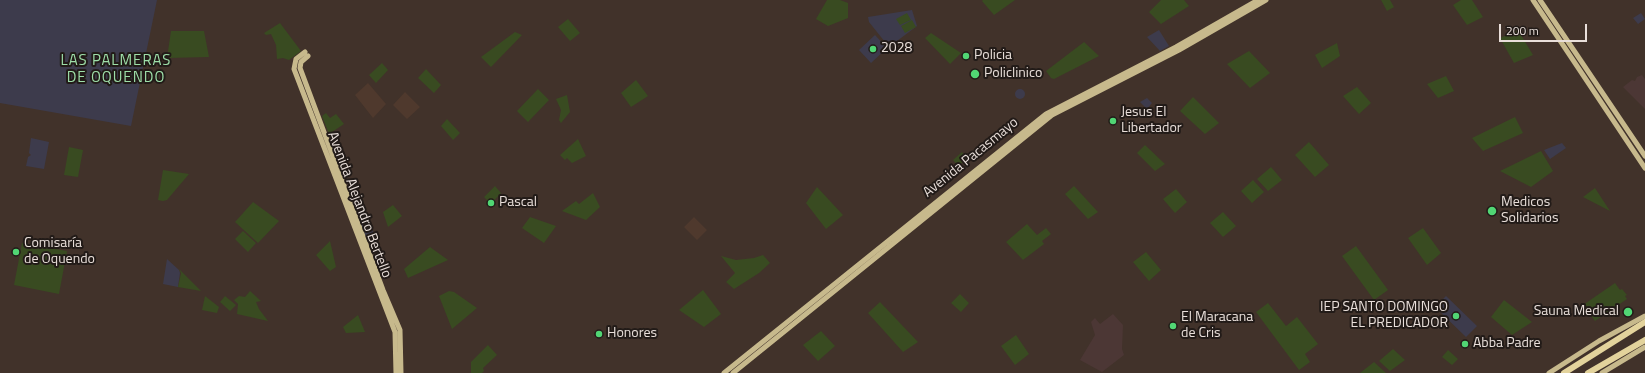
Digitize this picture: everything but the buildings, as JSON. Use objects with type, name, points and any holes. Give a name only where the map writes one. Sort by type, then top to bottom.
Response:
[{"type":"highway","points":[[1564,373],[1645,322]]},
{"type":"highway","points":[[1588,373],[1645,340]]},
{"type":"main road","name":"Avenida Pacasmayo","points":[[724,373],[1046,114],[1176,47],[1258,0]]},
{"type":"main road","name":"Avenida Pacasmayo","points":[[733,373],[968,182],[1061,110],[1179,50],[1266,0]]},
{"type":"main road","points":[[1533,0],[1564,51],[1645,168]]},
{"type":"main road","points":[[1540,0],[1645,156]]},
{"type":"main road","points":[[1565,37],[1573,41]]},
{"type":"main road","name":"Avenida Alejandro Bertello","points":[[396,373],[395,332],[294,69],[296,59],[307,54],[301,62],[300,68],[400,330],[401,373]]},
{"type":"main road","points":[[1628,131],[1629,124]]},
{"type":"main road","points":[[1615,130],[1621,132]]},
{"type":"main road","points":[[1550,373],[1599,341],[1645,316]]},
{"type":"main road","points":[[1602,373],[1645,347]]},
{"type":"shaded area","points":[[0,0],[157,0],[131,126],[0,103]]},
{"type":"shaded area","points":[[912,10],[917,26],[889,47],[869,22],[868,17]]},
{"type":"shaded area","points":[[1641,13],[1645,19],[1638,24],[1633,18]]},
{"type":"shaded area","points":[[1159,30],[1169,46],[1160,51],[1147,37]]},
{"type":"shaded area","name":"2028","points":[[875,35],[887,48],[871,63],[859,50]]},
{"type":"shaded area","points":[[1642,75],[1645,79],[1645,109],[1623,87],[1632,80],[1635,81],[1637,77]]},
{"type":"shaded area","points":[[368,83],[386,104],[373,118],[355,95]]},
{"type":"shaded area","points":[[1020,89],[1025,94],[1020,99],[1015,94]]},
{"type":"shaded area","points":[[405,92],[420,107],[407,119],[393,105]]},
{"type":"shaded area","points":[[1147,98],[1152,103],[1147,109],[1140,102]]},
{"type":"shaded area","points":[[31,138],[49,142],[44,169],[26,166],[28,157],[31,155],[29,153]]},
{"type":"shaded area","points":[[1562,143],[1566,148],[1550,159],[1544,150]]},
{"type":"shaded area","points":[[362,211],[367,215],[374,234],[366,237],[358,217]]},
{"type":"shaded area","points":[[694,217],[707,230],[697,240],[684,227]]},
{"type":"shaded area","points":[[167,259],[179,270],[178,287],[163,284]]},
{"type":"shaded area","name":"IEP SANTO DOMINGO EL PREDICADOR","points":[[1446,296],[1477,326],[1466,337],[1435,307]]},
{"type":"shaded area","points":[[1113,314],[1123,325],[1122,349],[1124,355],[1102,372],[1080,360],[1095,335],[1091,322],[1095,318],[1100,324]]},
{"type":"green space","points":[[827,0],[840,0],[848,3],[848,18],[828,26],[816,19]]},
{"type":"green space","points":[[1015,0],[994,15],[982,1]]},
{"type":"green space","points":[[1161,0],[1184,0],[1189,6],[1161,24],[1149,12]]},
{"type":"green space","points":[[1381,0],[1390,0],[1394,7],[1387,11]]},
{"type":"green space","points":[[1461,0],[1472,0],[1483,17],[1467,25],[1453,5]]},
{"type":"green space","points":[[907,13],[911,20],[900,25],[896,19]]},
{"type":"green space","points":[[568,19],[580,33],[570,41],[558,27]]},
{"type":"green space","points":[[912,20],[916,27],[905,33],[901,26]]},
{"type":"green space","points":[[280,23],[301,51],[289,60],[283,58],[277,59],[276,45],[271,34],[266,35],[264,33]]},
{"type":"green space","points":[[1518,30],[1533,55],[1514,63],[1500,38]]},
{"type":"green space","points":[[171,31],[204,31],[209,57],[167,58]]},
{"type":"green space","points":[[515,32],[522,35],[491,67],[481,57]]},
{"type":"green space","points":[[931,33],[961,53],[950,64],[925,38]]},
{"type":"green space","points":[[1084,42],[1099,56],[1054,79],[1051,78],[1046,71]]},
{"type":"green space","points":[[1337,43],[1340,56],[1322,68],[1315,55]]},
{"type":"green space","points":[[1249,51],[1270,73],[1250,88],[1227,64]]},
{"type":"green space","points":[[382,63],[388,70],[376,83],[369,75]]},
{"type":"green space","points":[[426,69],[441,85],[434,93],[418,78]]},
{"type":"green space","points":[[1446,76],[1454,91],[1438,98],[1427,84]]},
{"type":"green space","points":[[636,80],[648,96],[631,107],[621,93]]},
{"type":"green space","points":[[1357,87],[1371,103],[1359,114],[1343,96]]},
{"type":"green space","points":[[538,89],[549,100],[528,122],[517,111]]},
{"type":"green space","points":[[567,95],[570,112],[561,123],[559,120],[561,110],[556,99]]},
{"type":"green space","points":[[1193,97],[1219,123],[1205,134],[1180,111]]},
{"type":"green space","points":[[326,113],[330,118],[336,114],[344,124],[329,134],[322,116]]},
{"type":"green space","points":[[1515,117],[1523,133],[1483,151],[1472,138]]},
{"type":"green space","points":[[447,119],[460,133],[453,140],[441,126]]},
{"type":"green space","points":[[578,139],[586,156],[572,163],[567,158],[565,160],[560,155]]},
{"type":"green space","points":[[1309,142],[1329,165],[1315,177],[1295,155]]},
{"type":"green space","points":[[1145,145],[1165,164],[1155,171],[1137,153]]},
{"type":"green space","points":[[69,147],[83,150],[78,177],[64,175]]},
{"type":"green space","points":[[1541,151],[1553,171],[1531,187],[1500,171]]},
{"type":"green space","points":[[962,152],[967,159],[958,166],[953,160]]},
{"type":"green space","points":[[1271,167],[1282,180],[1268,191],[1257,179]]},
{"type":"green space","points":[[163,170],[189,174],[167,200],[163,201],[158,200]]},
{"type":"green space","points":[[1253,180],[1264,192],[1252,203],[1241,191]]},
{"type":"green space","points":[[495,186],[501,193],[491,204],[484,197]]},
{"type":"green space","points":[[1074,186],[1098,212],[1088,219],[1065,194]]},
{"type":"green space","points":[[817,187],[843,215],[826,229],[806,203]]},
{"type":"green space","points":[[1595,188],[1610,211],[1583,197]]},
{"type":"green space","points":[[1176,189],[1187,202],[1175,213],[1163,199]]},
{"type":"green space","points":[[593,193],[600,207],[586,220],[562,211],[576,201],[579,204]]},
{"type":"green space","points":[[253,202],[279,221],[258,243],[235,222]]},
{"type":"green space","points":[[393,205],[402,216],[388,227],[383,212]]},
{"type":"green space","points":[[1223,212],[1236,226],[1223,237],[1210,223]]},
{"type":"green space","points":[[530,217],[556,226],[544,243],[522,228]]},
{"type":"green space","points":[[1027,224],[1037,235],[1046,228],[1051,234],[1042,241],[1044,244],[1023,260],[1006,242]]},
{"type":"green space","points":[[1423,228],[1441,253],[1427,265],[1408,238]]},
{"type":"green space","points":[[243,231],[256,243],[248,252],[235,239]]},
{"type":"green space","points":[[330,241],[336,267],[330,271],[316,255]]},
{"type":"green space","points":[[22,243],[67,251],[59,294],[14,285]]},
{"type":"green space","points":[[1356,246],[1388,290],[1374,300],[1342,256]]},
{"type":"green space","points":[[430,247],[448,260],[408,278],[404,269]]},
{"type":"green space","points":[[1146,252],[1161,270],[1149,281],[1133,262]]},
{"type":"green space","points":[[763,255],[770,263],[759,273],[734,289],[726,282],[735,273],[721,256],[736,260],[754,258]]},
{"type":"green space","points":[[179,269],[201,291],[178,287],[181,273]]},
{"type":"green space","points":[[1615,283],[1620,290],[1622,289],[1627,295],[1625,296],[1627,299],[1595,321],[1583,305]]},
{"type":"green space","points":[[703,290],[721,314],[704,327],[679,310]]},
{"type":"green space","points":[[250,291],[261,301],[256,302],[259,309],[268,321],[237,314],[238,304],[234,300],[239,296],[245,297]]},
{"type":"green space","points":[[449,291],[454,292],[477,308],[452,329],[439,296]]},
{"type":"green space","points":[[960,294],[969,303],[961,312],[951,303]]},
{"type":"green space","points":[[205,296],[219,307],[217,313],[202,310]]},
{"type":"green space","points":[[225,296],[236,305],[230,311],[220,302]]},
{"type":"green space","points":[[1504,300],[1532,322],[1512,335],[1491,317]]},
{"type":"green space","points":[[880,302],[918,342],[903,352],[868,313]]},
{"type":"green space","points":[[1268,303],[1286,326],[1297,317],[1318,344],[1305,354],[1310,362],[1299,370],[1256,312]]},
{"type":"green space","points":[[358,315],[365,332],[346,333],[343,327]]},
{"type":"green space","points":[[821,331],[835,346],[818,361],[803,345]]},
{"type":"green space","points":[[1016,335],[1029,354],[1015,365],[1001,346]]},
{"type":"green space","points":[[488,345],[497,355],[483,368],[484,371],[482,373],[471,373],[471,362]]},
{"type":"green space","points":[[1393,349],[1405,360],[1390,371],[1379,361]]},
{"type":"green space","points":[[1448,350],[1458,359],[1452,365],[1442,357]]},
{"type":"green space","points":[[1374,362],[1386,373],[1360,373]]},
{"type":"place","name":"2028","points":[[873,49]]},
{"type":"place","name":"Policia","points":[[966,56]]},
{"type":"place","name":"Policlinico","points":[[975,74]]},
{"type":"place","name":"Jesus El Libertador","points":[[1113,121]]},
{"type":"place","name":"Pascal","points":[[491,203]]},
{"type":"place","name":"Medicos Solidarios","points":[[1492,211]]},
{"type":"place","name":"Comisaría de Oquendo","points":[[16,252]]},
{"type":"place","name":"Sauna Medical","points":[[1628,312]]},
{"type":"place","name":"IEP SANTO DOMINGO EL PREDICADOR","points":[[1456,316]]},
{"type":"place","name":"El Maracana de Cris","points":[[1173,326]]},
{"type":"place","name":"Honores","points":[[599,334]]},
{"type":"place","name":"Abba Padre","points":[[1465,344]]},
{"type":"district","name":"LAS PALMERAS DE OQUENDO","points":[[116,70]]}]
